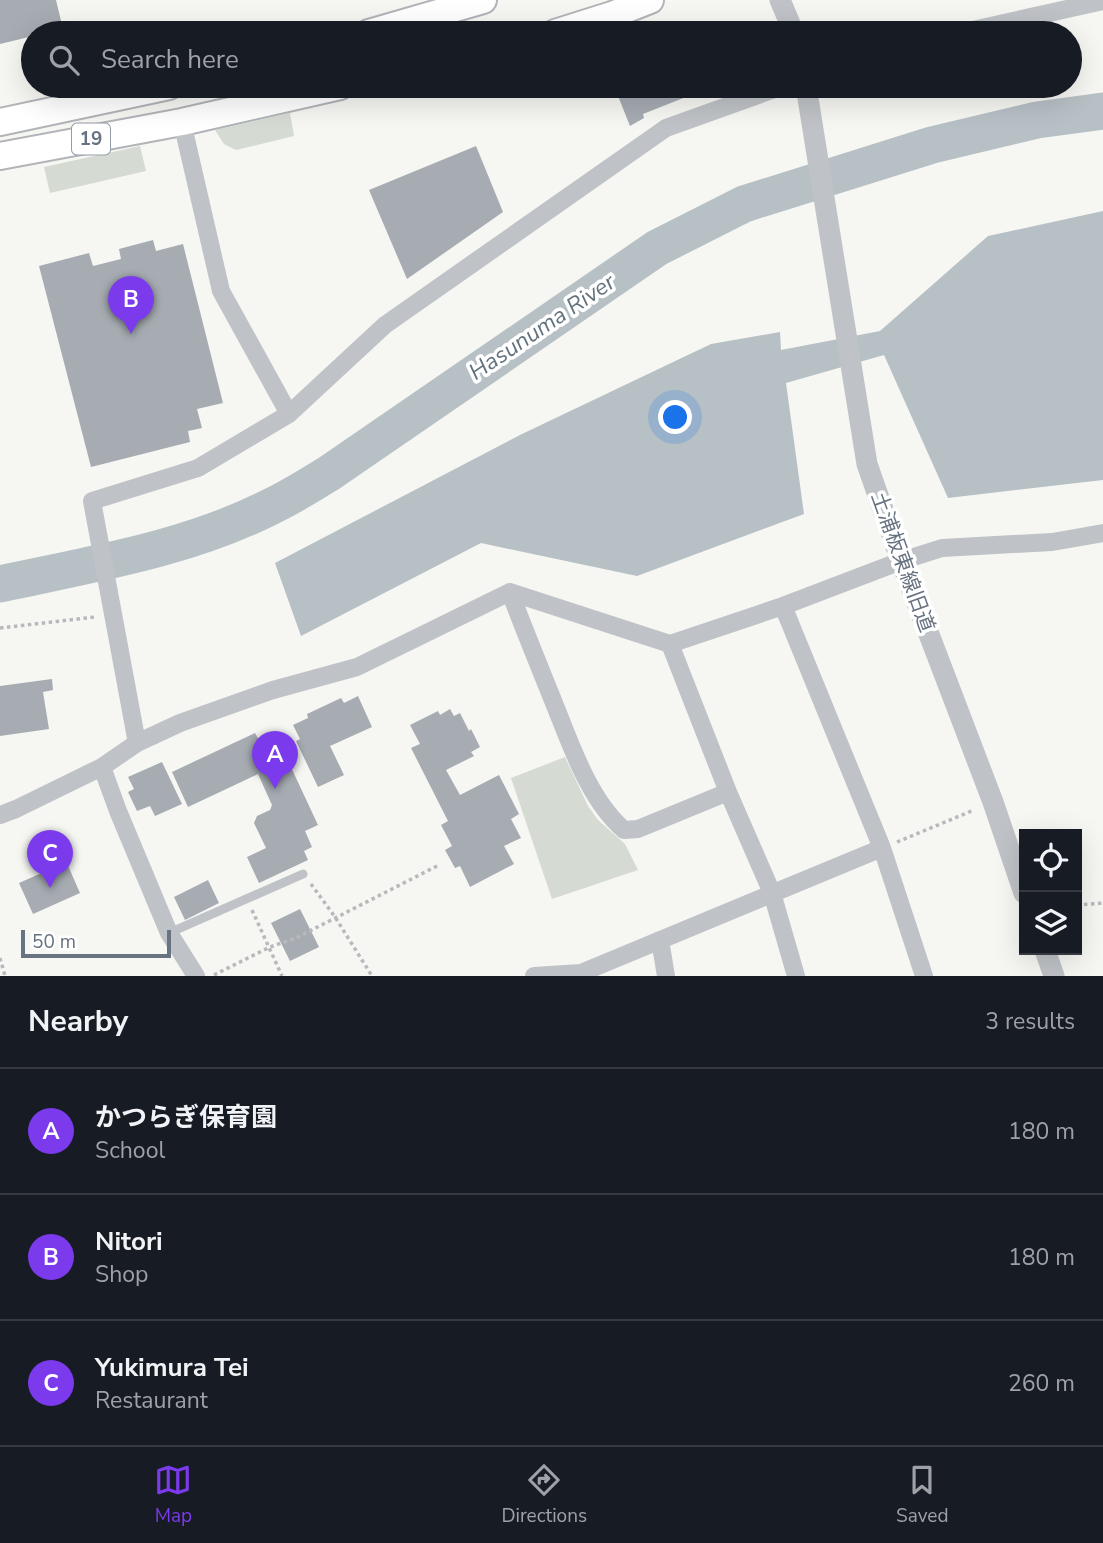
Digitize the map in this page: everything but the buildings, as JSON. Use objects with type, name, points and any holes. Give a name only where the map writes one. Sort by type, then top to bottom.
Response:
[{"type":"main road","points":[[411,21],[484,0]]},
{"type":"main road","points":[[593,21],[650,0]]},
{"type":"main road","name":"19","points":[[0,122],[113,98]]},
{"type":"main road","name":"19","points":[[0,156],[182,122],[287,98]]},
{"type":"street","points":[[780,0],[789,21]]},
{"type":"street","points":[[1013,21],[1103,1]]},
{"type":"street","points":[[137,743],[92,501],[198,468],[289,414],[385,325],[666,128],[750,98]]},
{"type":"street","name":"土浦板東線旧道","points":[[808,98],[867,464],[993,802],[1024,892]]},
{"type":"street","points":[[182,122],[221,291],[289,414]]},
{"type":"street","points":[[0,815],[102,767],[137,743],[180,723],[273,690],[357,667],[510,592],[670,645],[942,548],[1052,542],[1103,533]]},
{"type":"street","points":[[510,592],[570,742],[596,797],[610,818],[624,830],[638,829],[728,792]]},
{"type":"street","points":[[782,606],[882,848],[924,976]]},
{"type":"street","points":[[670,645],[728,792],[772,893],[796,976]]},
{"type":"street","points":[[102,767],[170,933],[196,976]]},
{"type":"street","points":[[534,976],[581,973],[882,848]]},
{"type":"street","points":[[660,940],[666,976]]},
{"type":"street","points":[[1047,955],[1054,976]]},
{"type":"lane","points":[[170,933],[303,874]]},
{"type":"path","points":[[0,628],[100,617]]},
{"type":"path","points":[[882,848],[993,802]]},
{"type":"path","points":[[212,976],[439,865]]},
{"type":"path","points":[[303,874],[372,976]]},
{"type":"path","points":[[247,898],[282,976]]},
{"type":"path","points":[[1082,905],[1103,903]]},
{"type":"path","points":[[0,958],[5,976]]},
{"type":"shaded area","points":[[290,113],[294,136],[236,150],[224,144],[215,130]]},
{"type":"shaded area","points":[[140,146],[146,171],[50,193],[44,167]]},
{"type":"shaded area","points":[[1103,211],[1103,480],[948,498],[884,355],[786,383],[804,514],[637,576],[481,543],[301,636],[275,563],[522,434],[711,344],[780,332],[781,350],[880,331],[988,236]]},
{"type":"shaded area","points":[[565,757],[588,806],[598,820],[625,844],[638,870],[552,899],[511,778]]},
{"type":"waterway","name":"Hasunuma River","points":[[0,584],[139,554],[207,534],[279,502],[328,474],[657,248],[744,204],[932,145],[1037,120],[1103,111]]},
{"type":"place","name":"Nitori","points":[[131,334]]},
{"type":"place","name":"かつらぎ保育園","points":[[275,789]]},
{"type":"place","name":"Yukimura Tei","points":[[50,888]]}]
